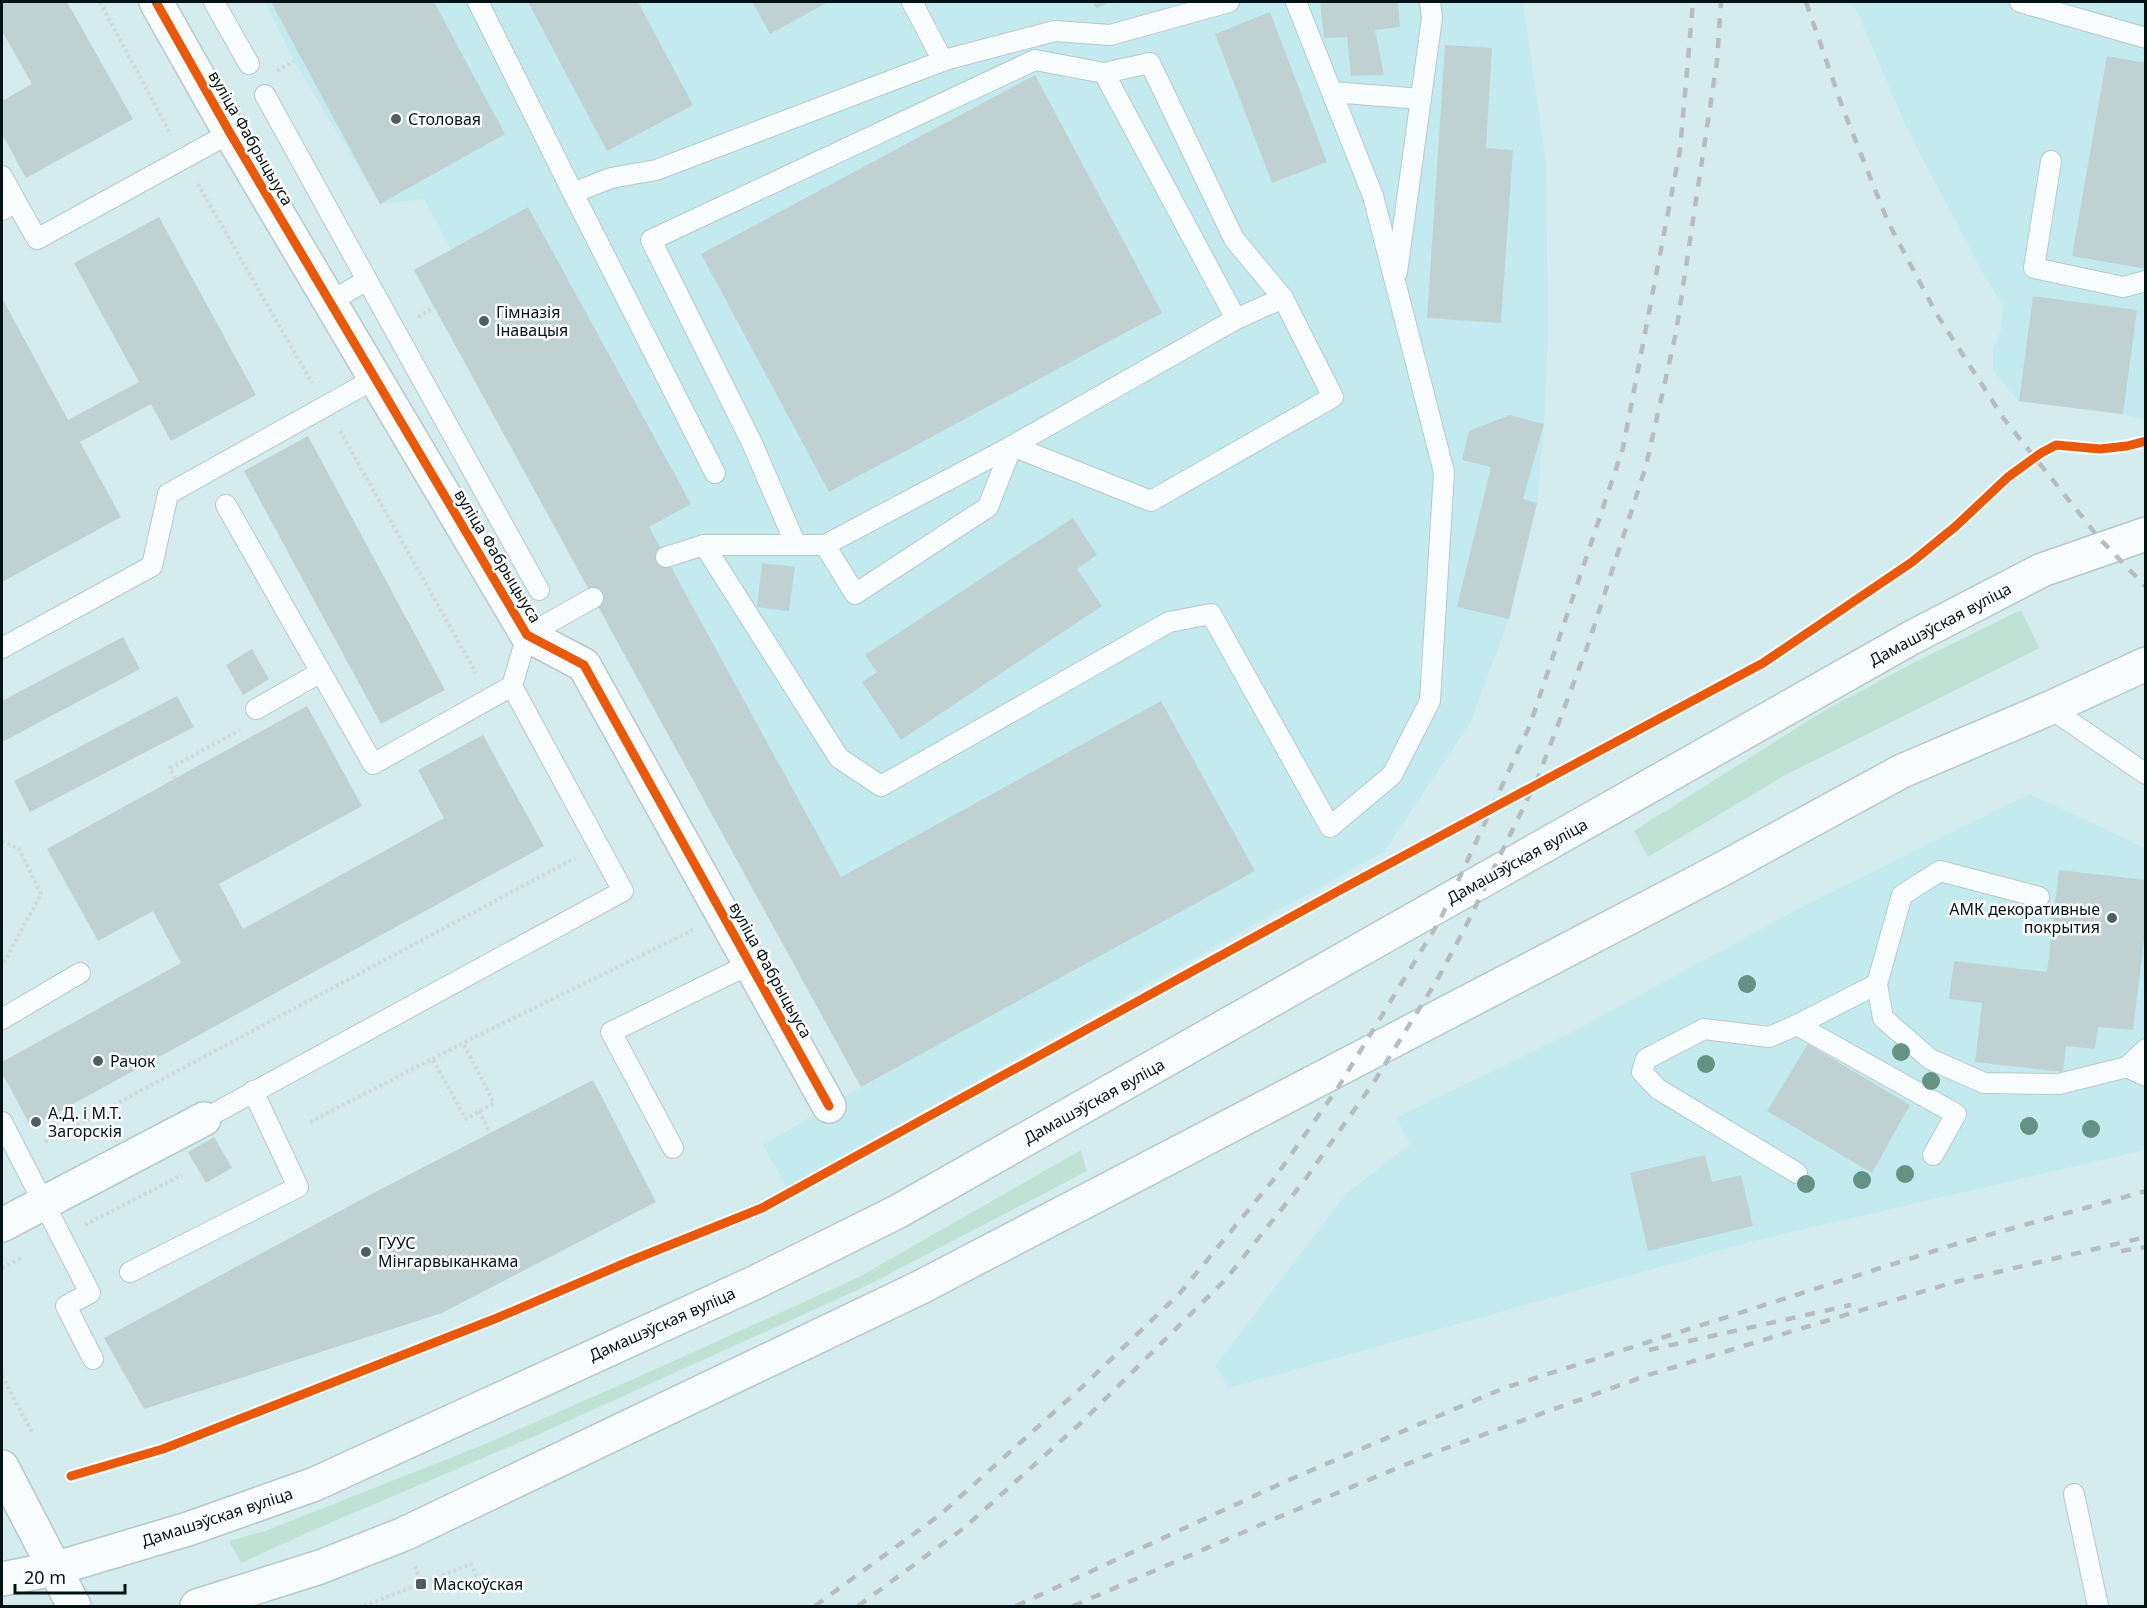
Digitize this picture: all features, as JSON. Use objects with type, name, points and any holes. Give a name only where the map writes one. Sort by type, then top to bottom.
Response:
[{"type":"main road","name":"вуліца Фабрыцыуса","points":[[156,2],[230,133],[528,635],[584,664],[829,1106]]},
{"type":"main road","name":"Дамашэўская вуліца","points":[[2,1580],[54,1569],[188,1529],[315,1484],[756,1282],[897,1212],[1911,638],[2042,570],[2145,534]]},
{"type":"main road","points":[[203,1605],[320,1567],[404,1534],[919,1288],[1724,868],[1902,771],[2050,708],[2145,664]]},
{"type":"main road","points":[[2,1225],[204,1119]]},
{"type":"main road","points":[[2,1467],[74,1606]]},
{"type":"main road","points":[[264,1606],[320,1567]]},
{"type":"main road","points":[[2,1602],[4,1606]]},
{"type":"lane","points":[[214,2],[249,64]]},
{"type":"lane","points":[[478,2],[715,473]]},
{"type":"lane","points":[[912,2],[943,61]]},
{"type":"lane","points":[[573,193],[611,178],[657,170],[943,61],[1055,31],[1110,35],[1229,2]]},
{"type":"lane","points":[[704,545],[839,758],[881,786],[1168,622],[1211,614],[1330,827],[1392,775],[1430,701],[1444,472],[1373,196],[1296,2]]},
{"type":"lane","points":[[1395,282],[1432,18],[1430,2]]},
{"type":"lane","points":[[2020,2],[2145,38]]},
{"type":"lane","points":[[796,545],[752,443],[651,240],[1035,60],[1104,73],[1150,63],[1234,239],[1283,298],[1333,397],[1151,501],[1012,446]]},
{"type":"lane","points":[[1104,73],[1236,319]]},
{"type":"lane","points":[[1332,92],[1421,99]]},
{"type":"lane","points":[[265,95],[539,590]]},
{"type":"lane","points":[[2,176],[9,206],[37,239],[230,133]]},
{"type":"lane","points":[[2051,161],[2034,268],[2123,287],[2145,281]]},
{"type":"lane","points":[[330,302],[367,280]]},
{"type":"lane","points":[[666,557],[704,545],[825,545],[1012,446],[1236,319],[1283,298]]},
{"type":"lane","points":[[2,648],[152,567],[168,494],[376,378]]},
{"type":"lane","points":[[825,545],[855,594],[988,507],[1012,446]]},
{"type":"lane","points":[[226,506],[374,764],[512,686],[528,635],[593,598]]},
{"type":"lane","points":[[256,709],[321,672]]},
{"type":"lane","points":[[204,1119],[623,891],[512,686]]},
{"type":"lane","points":[[2050,708],[2145,774]]},
{"type":"lane","points":[[2039,897],[1940,871],[1902,895],[1877,984],[1883,1018],[1930,1059],[1984,1083],[2059,1084],[2127,1067],[2145,1049]]},
{"type":"lane","points":[[674,1148],[611,1032],[750,964]]},
{"type":"lane","points":[[2,1019],[80,973]]},
{"type":"lane","points":[[1797,1173],[1658,1089],[1642,1072],[1646,1059],[1704,1029],[1770,1037],[1877,984]]},
{"type":"lane","points":[[1797,1025],[1956,1114],[1933,1155]]},
{"type":"lane","points":[[2127,1067],[2145,1076]]},
{"type":"lane","points":[[130,1272],[298,1186],[253,1091]]},
{"type":"lane","points":[[2,1122],[90,1293],[66,1306],[93,1359]]},
{"type":"lane","points":[[2074,1494],[2098,1606]]},
{"type":"path","points":[[2,841],[19,849],[41,894],[2,966]]},
{"type":"path","points":[[19,1156],[576,857]]},
{"type":"path","points":[[433,1060],[466,1119],[479,1112],[494,1103],[464,1043]]},
{"type":"path","points":[[479,1112],[490,1133]]},
{"type":"path","points":[[2,1268],[182,1175]]},
{"type":"path","points":[[2,1376],[33,1434]]},
{"type":"path","points":[[364,1606],[471,1564],[478,1580]]},
{"type":"shaded area","points":[[265,2],[1523,2],[1546,164],[1548,332],[1544,424],[1537,503],[1509,619],[1470,723],[1385,851],[787,1187],[763,1145],[861,1087],[414,270],[451,250],[424,199],[380,204],[294,61]]},
{"type":"shaded area","points":[[1853,2],[2145,2],[2145,421],[2123,414],[2019,401],[1993,371],[1993,348],[2001,330],[2003,305],[1984,275],[1907,129]]},
{"type":"shaded area","points":[[2030,794],[2145,848],[2145,1150],[1757,1240],[1229,1388],[1215,1366],[1346,1194],[1410,1144],[1396,1118],[1567,1035],[1794,911]]},
{"type":"green space","points":[[2021,610],[2039,648],[1787,774],[1648,857],[1634,831],[1822,712],[1913,663]]},
{"type":"green space","points":[[1081,1150],[1087,1171],[862,1288],[535,1436],[241,1563],[229,1541],[265,1531],[483,1445],[859,1277]]},
{"type":"building","points":[[2,2],[67,2],[133,119],[26,178],[2,134],[2,101],[32,84],[2,31]]},
{"type":"building","points":[[271,2],[434,2],[505,134],[380,204]]},
{"type":"building","points":[[528,2],[638,2],[693,105],[607,151]]},
{"type":"building","points":[[752,2],[828,2],[770,34]]},
{"type":"building","points":[[1093,2],[1112,2],[1096,8]]},
{"type":"building","points":[[1320,2],[1398,2],[1400,27],[1375,30],[1384,75],[1351,76],[1347,37],[1324,38]]},
{"type":"building","points":[[1270,12],[1327,162],[1272,183],[1215,34]]},
{"type":"building","points":[[1445,45],[1492,48],[1486,148],[1513,150],[1501,323],[1427,318]]},
{"type":"building","points":[[2107,56],[2146,63],[2146,269],[2072,256]]},
{"type":"building","points":[[1035,75],[1162,313],[829,492],[701,254]]},
{"type":"building","points":[[528,207],[691,504],[649,527],[841,877],[1161,701],[1255,871],[861,1087],[414,270]]},
{"type":"building","points":[[159,217],[256,395],[171,441],[151,404],[80,442],[121,517],[2,582],[2,298],[68,420],[139,382],[74,263]]},
{"type":"building","points":[[2033,296],[2137,310],[2123,414],[2019,401]]},
{"type":"building","points":[[1510,415],[1544,424],[1523,499],[1537,503],[1509,619],[1457,607],[1491,467],[1462,460],[1469,431]]},
{"type":"building","points":[[308,436],[445,690],[381,724],[244,471]]},
{"type":"building","points":[[1073,518],[1097,555],[1077,569],[1102,606],[901,740],[862,682],[877,672],[865,655]]},
{"type":"building","points":[[762,563],[795,567],[789,611],[757,607]]},
{"type":"building","points":[[123,637],[140,669],[2,742],[2,701]]},
{"type":"building","points":[[252,649],[269,679],[243,695],[226,665]]},
{"type":"building","points":[[177,696],[194,727],[30,812],[14,781]]},
{"type":"building","points":[[307,706],[362,806],[219,884],[243,929],[444,818],[418,770],[483,735],[544,846],[31,1127],[2,1073],[2,1062],[181,963],[153,911],[98,941],[47,849]]},
{"type":"building","points":[[2059,870],[2146,880],[2146,924],[2133,1030],[2098,1027],[2095,1049],[2066,1046],[2063,1072],[1975,1062],[1982,1003],[1949,999],[1954,961],[2047,972]]},
{"type":"building","points":[[1808,1044],[1910,1105],[1872,1173],[1767,1111]]},
{"type":"building","points":[[593,1080],[656,1202],[442,1313],[144,1409],[104,1338],[379,1190]]},
{"type":"building","points":[[214,1137],[232,1168],[206,1183],[188,1152]]},
{"type":"building","points":[[1705,1155],[1712,1182],[1741,1175],[1753,1226],[1648,1251],[1630,1173]]},
{"type":"railway","points":[[815,1606],[941,1514],[1082,1387],[1180,1293],[1274,1179],[1339,1086],[1440,920],[1530,725],[1623,448],[1680,150],[1693,2]]},
{"type":"railway","points":[[858,1606],[964,1528],[1083,1421],[1226,1279],[1304,1181],[1374,1082],[1437,980],[1465,928],[1539,775],[1589,642],[1646,466],[1676,333],[1717,61],[1721,2]]},
{"type":"railway","points":[[1806,2],[1843,109],[1888,222],[1936,313],[2004,419],[2099,538],[2146,587]]},
{"type":"railway","points":[[1016,1606],[1291,1479],[1504,1388],[1956,1244],[2146,1191]]},
{"type":"railway","points":[[1073,1606],[1441,1450],[1648,1375],[1951,1283],[2146,1237]]},
{"type":"railway","points":[[2121,1251],[2146,1247]]},
{"type":"railway","points":[[1649,1350],[1851,1305]]},
{"type":"cycle path","points":[[156,2],[230,133],[527,635],[584,665],[829,1106]]},
{"type":"cycle path","points":[[71,1476],[163,1449],[497,1318],[762,1208],[1342,889],[1763,663],[1912,562],[1956,526],[2008,477],[2041,453],[2056,445],[2100,449],[2146,441]]},
{"type":"place","name":"Столовая","points":[[396,119]]},
{"type":"place","name":"Гімназія Інавацыя","points":[[484,321]]},
{"type":"place","name":"АМК декоративные покрытия","points":[[2112,918]]},
{"type":"place","name":"Рачок","points":[[98,1061]]},
{"type":"place","name":"А.Д. і М.Т. Загорскія","points":[[36,1122]]},
{"type":"place","name":"ГУУС Мінгарвыканкама","points":[[366,1252]]},
{"type":"place","name":"Маскоўская","points":[[421,1584]]}]
